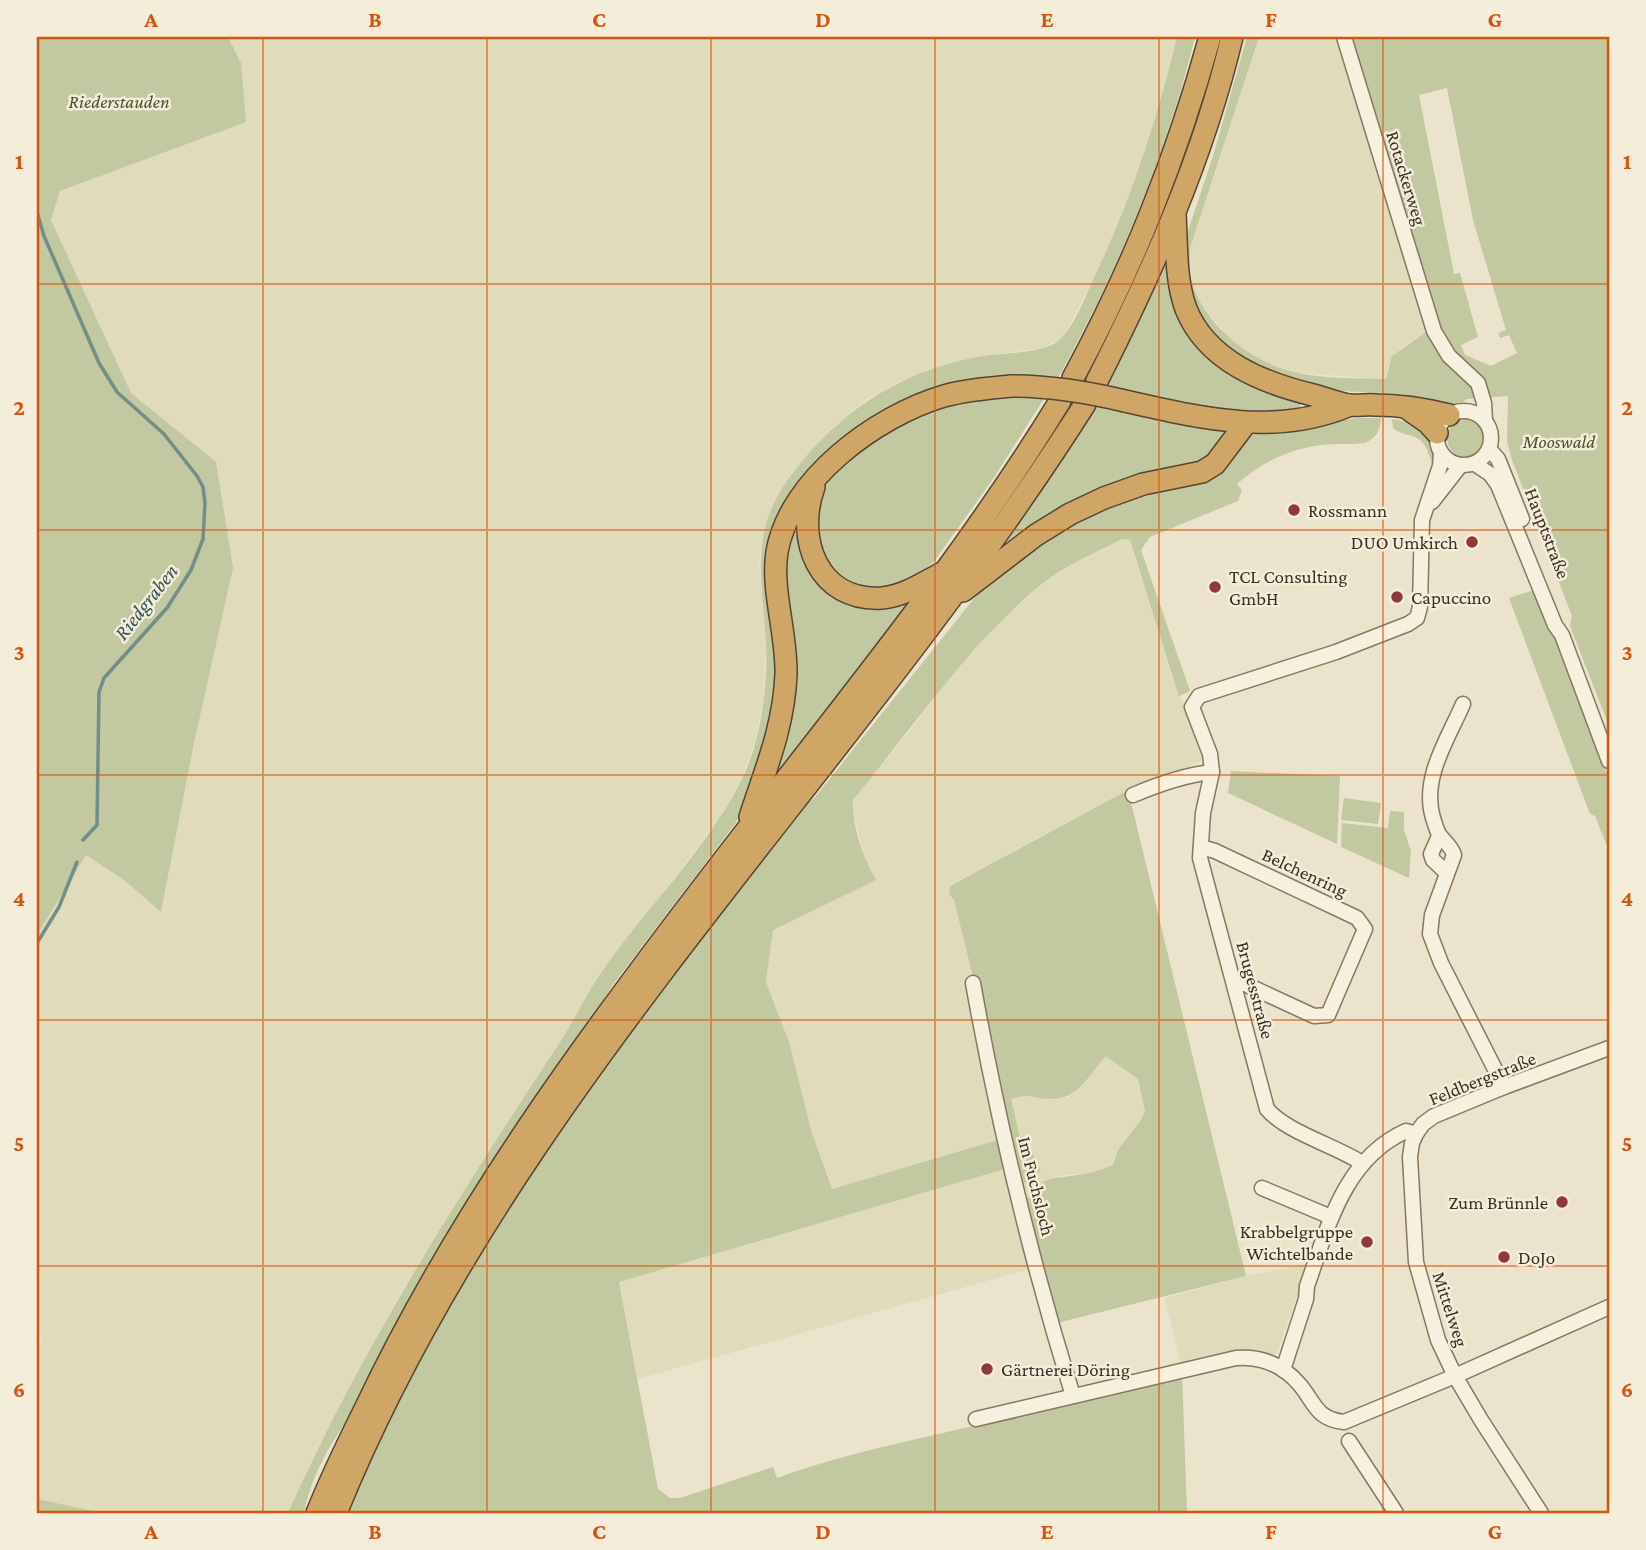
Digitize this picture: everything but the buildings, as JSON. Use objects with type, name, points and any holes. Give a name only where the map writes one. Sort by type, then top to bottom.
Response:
[{"type":"highway","points":[[1073,378],[1110,309],[1170,168],[1210,37]]},
{"type":"highway","points":[[1097,382],[1139,298],[1175,214],[1200,145],[1232,37]]},
{"type":"highway","points":[[1175,214],[1181,291],[1190,316],[1208,343],[1245,371],[1269,383],[1350,405],[1423,408],[1457,413]]},
{"type":"highway","points":[[745,832],[780,727],[786,674],[777,584],[777,552],[785,524],[794,505],[818,477],[861,438],[914,407],[943,396],[1012,386],[1058,388],[1192,416],[1246,423],[1308,418],[1350,405]]},
{"type":"highway","points":[[317,1513],[386,1365],[473,1211],[618,1000],[947,570],[1060,401]]},
{"type":"highway","points":[[336,1513],[384,1409],[427,1327],[509,1188],[593,1064],[952,598],[1084,404]]},
{"type":"highway","points":[[1407,408],[1427,423],[1439,443]]},
{"type":"highway","points":[[952,598],[983,578],[1036,535],[1070,514],[1143,484],[1202,472],[1215,464],[1246,423]]},
{"type":"highway","points":[[818,477],[806,513],[806,530],[817,565],[831,582],[850,593],[884,598],[908,591],[947,570]]},
{"type":"street","name":"Rotackerweg","points":[[1344,37],[1434,331],[1449,356],[1473,377]]},
{"type":"street","points":[[1439,443],[1443,421],[1470,403],[1473,377]]},
{"type":"street","name":"Hauptstraße","points":[[1473,377],[1482,394],[1485,420],[1491,435],[1489,449],[1499,458],[1562,623],[1562,635]]},
{"type":"street","points":[[1457,413],[1476,414],[1485,420]]},
{"type":"street","name":"Hauptstraße","points":[[1439,443],[1448,461],[1490,474],[1498,485],[1555,625],[1562,635],[1609,761]]},
{"type":"street","name":"Brugesstraße","points":[[1362,1163],[1341,1150],[1276,1120],[1266,1108],[1200,858],[1203,813],[1212,772],[1210,754],[1192,707],[1199,696],[1336,652],[1409,624],[1417,618],[1420,607],[1422,520],[1440,466],[1439,443]]},
{"type":"street","points":[[1425,511],[1468,465],[1486,456],[1489,449]]},
{"type":"street","points":[[1463,704],[1435,764],[1430,790],[1430,806],[1439,836],[1452,846],[1454,855],[1432,915],[1430,934],[1441,962],[1504,1087]]},
{"type":"street","points":[[1133,795],[1165,782],[1212,772]]},
{"type":"street","name":"Belchenring","points":[[1201,847],[1215,851],[1357,918],[1365,929],[1328,1015],[1314,1016],[1245,984],[1235,984]]},
{"type":"street","name":"Im Fuchsloch","points":[[973,982],[1005,1137],[1054,1333],[1073,1396]]},
{"type":"street","name":"Feldbergstraße","points":[[1283,1370],[1306,1298],[1307,1286],[1331,1217],[1342,1191],[1362,1163],[1391,1138],[1406,1131],[1416,1134],[1423,1124],[1434,1116],[1609,1048]]},
{"type":"street","name":"Mittelweg","points":[[1416,1134],[1410,1157],[1416,1262],[1437,1340],[1455,1376],[1541,1513]]},
{"type":"street","points":[[1262,1188],[1331,1217]]},
{"type":"street","points":[[976,1419],[1254,1356],[1283,1370],[1301,1387],[1319,1413],[1333,1421],[1344,1422],[1609,1307]]},
{"type":"street","points":[[1349,1441],[1396,1513]]},
{"type":"shaded area","points":[[228,37],[1177,37],[1151,136],[1114,236],[1062,338],[1042,348],[973,358],[930,369],[867,399],[831,429],[776,498],[762,538],[759,563],[766,638],[764,698],[756,738],[741,781],[719,819],[598,978],[565,1036],[400,1294],[315,1453],[288,1513],[103,1513],[37,1499],[37,1357],[42,1336],[37,1333],[37,935],[86,855],[124,880],[161,912],[194,743],[216,462],[131,393],[51,220],[60,191],[241,63]]},
{"type":"shaded area","points":[[1259,37],[1337,37],[1426,332],[1402,347],[1388,367],[1386,379],[1297,373],[1267,363],[1233,342],[1198,299],[1192,284],[1190,248]]},
{"type":"shaded area","points":[[1122,539],[1130,540],[1133,544],[1132,549],[1202,761],[1128,790],[950,885],[949,894],[954,900],[1024,1182],[1041,1170],[1022,1146],[1010,1099],[1029,1094],[1041,1099],[1069,1097],[1087,1082],[1092,1071],[1106,1055],[1138,1079],[1145,1111],[1118,1150],[1113,1165],[1091,1173],[1065,1175],[1041,1183],[1031,1197],[1024,1199],[1001,1139],[832,1189],[811,1130],[789,1042],[766,982],[773,930],[876,880],[866,862],[853,812],[853,800],[945,683],[1003,619],[1048,580]]},
{"type":"shaded area","points":[[1008,1168],[1033,1268],[638,1379],[619,1282]]},
{"type":"shaded area","points":[[1308,1264],[1276,1355],[1236,1350],[1181,1365],[1165,1298],[1246,1276]]},
{"type":"green space","name":"Riederstauden","points":[[37,37],[228,37],[241,63],[246,122],[60,191],[51,220],[131,393],[216,462],[233,568],[194,743],[161,912],[124,880],[86,855],[37,935]]},
{"type":"green space","points":[[1177,37],[1195,37],[1170,126],[1120,255],[1058,378],[917,399],[786,510],[781,696],[749,799],[735,824],[612,986],[336,1437],[316,1474],[304,1513],[288,1513],[316,1452],[379,1333],[483,1160],[599,976],[708,835],[747,769],[758,734],[764,697],[766,643],[761,581],[762,542],[766,523],[785,484],[823,438],[845,418],[893,386],[948,364],[1042,348],[1058,341],[1064,335],[1083,303],[1131,189],[1152,129]]},
{"type":"green space","name":"Mooswald","points":[[1247,37],[1259,37],[1190,248],[1193,286],[1200,302],[1221,330],[1266,362],[1309,375],[1386,379],[1392,356],[1426,332],[1337,37],[1609,37],[1609,726],[1570,626],[1572,616],[1512,460],[1507,442],[1508,396],[1467,399],[1456,407],[1444,409],[1402,394],[1322,390],[1284,384],[1216,342],[1192,305],[1185,240],[1213,156]],"holes":[[[1447,88],[1473,220],[1506,330],[1498,333],[1500,338],[1509,335],[1517,353],[1491,366],[1465,355],[1461,345],[1478,337],[1460,273],[1454,274],[1419,95]]]},
{"type":"green space","points":[[1172,252],[1192,329],[1301,398],[1300,411],[1222,414],[1107,388]]},
{"type":"green space","points":[[1002,395],[1045,397],[993,479],[935,560],[916,579],[889,588],[866,589],[838,576],[817,549],[816,498],[827,477],[882,432],[956,400]]},
{"type":"green space","points":[[1096,403],[1232,427],[1209,462],[1170,473],[988,567]]},
{"type":"green space","points":[[1357,418],[1381,418],[1377,433],[1365,443],[1326,444],[1276,458],[1237,484],[1242,490],[1238,501],[1150,537],[1141,550],[1190,691],[1179,696],[1130,540],[1122,539],[1047,580],[1019,604],[968,657],[853,800],[859,842],[876,880],[773,930],[766,982],[789,1042],[811,1130],[832,1189],[1001,1139],[1008,1168],[619,1282],[658,1489],[670,1498],[680,1498],[773,1467],[777,1478],[851,1455],[1040,1410],[1236,1350],[1239,1362],[1182,1375],[1187,1513],[346,1513],[408,1379],[488,1237],[589,1083],[791,819],[815,797],[976,596],[1015,558],[1057,528],[1156,487],[1254,434]]},
{"type":"green space","points":[[1392,419],[1411,424],[1425,433],[1434,447],[1435,466],[1423,443],[1393,428]]},
{"type":"green space","points":[[1466,419],[1480,424],[1485,438],[1480,452],[1466,457],[1452,452],[1447,438],[1452,424]]},
{"type":"green space","points":[[798,507],[800,526],[845,594],[925,586],[765,792],[777,758],[783,551]]},
{"type":"green space","points":[[1537,589],[1609,779],[1609,851],[1595,816],[1590,814],[1509,598]]},
{"type":"green space","points":[[1231,771],[1340,776],[1337,844],[1228,793]]},
{"type":"green space","points":[[1128,790],[1246,1276],[1057,1323],[1024,1199],[1031,1197],[1041,1183],[1050,1179],[1091,1173],[1113,1165],[1118,1150],[1145,1111],[1138,1079],[1106,1056],[1082,1085],[1068,1096],[1059,1099],[1027,1096],[1011,1099],[1022,1146],[1029,1147],[1041,1170],[1024,1183],[954,900],[949,894],[950,886]]},
{"type":"green space","points":[[1344,798],[1381,803],[1378,824],[1341,820]]},
{"type":"green space","points":[[1390,811],[1404,812],[1404,830],[1411,851],[1409,878],[1341,847],[1342,823],[1388,828]]},
{"type":"green space","points":[[37,1499],[103,1513],[37,1513]]},
{"type":"waterway","name":"Riedgraben","points":[[37,212],[44,236],[99,363],[117,392],[164,434],[197,476],[203,487],[205,503],[203,539],[191,570],[167,608],[104,678],[99,692],[97,825],[83,840]]},
{"type":"waterway","name":"Riedgraben","points":[[37,943],[59,907],[77,862]]},
{"type":"place","name":"Rossmann","points":[[1294,510]]},
{"type":"place","name":"DUO Umkirch","points":[[1472,542]]},
{"type":"place","name":"TCL Consulting GmbH","points":[[1215,587]]},
{"type":"place","name":"Capuccino","points":[[1397,597]]},
{"type":"place","name":"Zum Brünnle","points":[[1562,1202]]},
{"type":"place","name":"Krabbelgruppe Wichtelbande","points":[[1367,1242]]},
{"type":"place","name":"DoJo","points":[[1504,1257]]},
{"type":"place","name":"Gärtnerei Döring","points":[[987,1369]]}]
